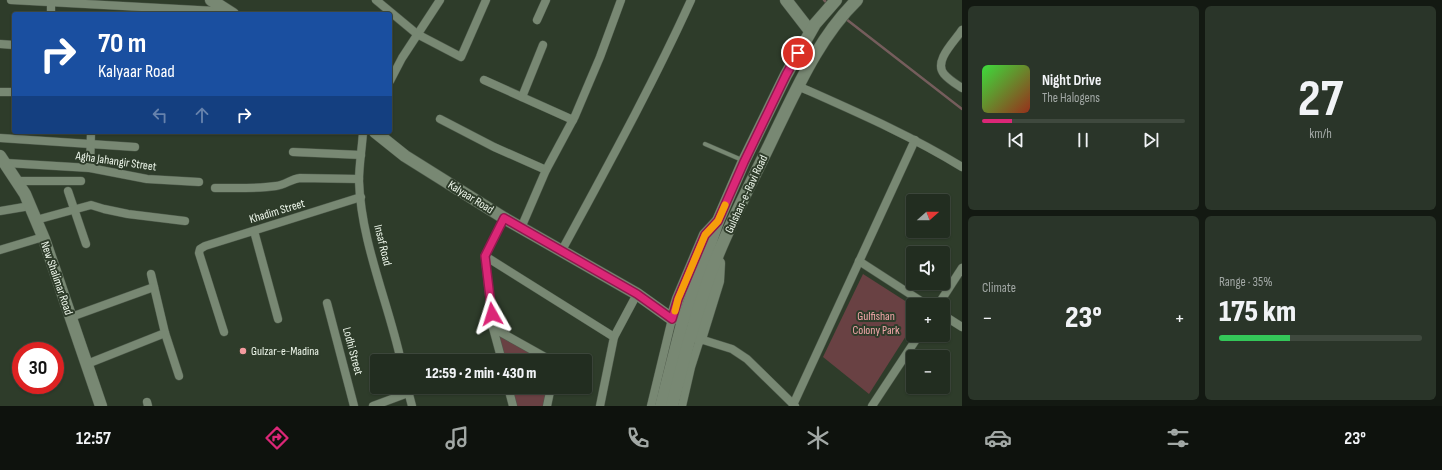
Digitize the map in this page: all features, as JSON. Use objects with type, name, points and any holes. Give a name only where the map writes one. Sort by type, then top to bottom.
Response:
[{"type":"main road","points":[[786,0],[812,27]]},
{"type":"main road","name":"Gulshan-e-Ravi Road","points":[[661,406],[682,324],[718,221],[744,162],[786,75],[812,27],[836,0]]},
{"type":"main road","points":[[216,3],[230,12]]},
{"type":"main road","name":"Gulshan-e-Ravi Road","points":[[672,406],[692,328],[712,271],[735,216],[798,86],[826,37],[854,3]]},
{"type":"main road","points":[[776,97],[789,105]]},
{"type":"main road","name":"Kalyaar Road","points":[[378,134],[405,156],[561,252],[637,294],[672,319]]},
{"type":"main road","name":"New Shalimar Road","points":[[3,159],[25,194],[43,237],[100,406]]},
{"type":"main road","points":[[672,319],[678,299],[705,235],[718,221]]},
{"type":"main road","points":[[700,339],[718,281],[719,254]]},
{"type":"street","points":[[12,0],[97,2],[216,11],[216,3]]},
{"type":"street","points":[[376,0],[390,12]]},
{"type":"street","points":[[392,77],[402,58],[440,0]]},
{"type":"street","points":[[392,13],[417,34],[461,57],[486,0]]},
{"type":"street","points":[[538,20],[546,0]]},
{"type":"street","points":[[521,228],[546,170],[573,120],[600,57],[621,0]]},
{"type":"street","points":[[561,252],[622,140],[669,49],[691,0]]},
{"type":"street","points":[[51,1],[51,12]]},
{"type":"street","points":[[962,30],[944,55],[941,64],[944,74],[962,88]]},
{"type":"street","points":[[0,44],[12,45]]},
{"type":"street","points":[[522,97],[543,45]]},
{"type":"street","points":[[484,80],[573,120]]},
{"type":"street","points":[[798,86],[866,116],[930,147],[962,167]]},
{"type":"street","points":[[0,92],[12,92]]},
{"type":"street","points":[[440,119],[494,147],[546,170]]},
{"type":"street","points":[[90,168],[91,134]]},
{"type":"street","name":"Insaf Road","points":[[363,134],[359,180],[364,221],[400,354]]},
{"type":"street","points":[[0,138],[135,147]]},
{"type":"street","points":[[682,406],[691,367],[700,339],[732,349],[747,359],[794,405],[915,140]]},
{"type":"street","points":[[293,152],[361,155]]},
{"type":"street","name":"Agha Jahangir Street","points":[[3,159],[90,168],[147,179],[199,182]]},
{"type":"street","points":[[215,188],[277,186],[300,178],[359,180]]},
{"type":"street","points":[[17,181],[81,181]]},
{"type":"street","points":[[68,191],[86,244]]},
{"type":"street","name":"Khadim Street","points":[[224,332],[199,253],[200,249],[361,197]]},
{"type":"street","points":[[36,220],[91,205],[122,212],[185,221]]},
{"type":"street","points":[[0,211],[30,206]]},
{"type":"street","points":[[500,354],[493,328],[485,256],[504,218]]},
{"type":"street","points":[[254,231],[278,319]]},
{"type":"street","points":[[0,250],[43,237]]},
{"type":"street","points":[[485,256],[614,336]]},
{"type":"street","points":[[859,261],[916,298]]},
{"type":"street","points":[[943,298],[962,268]]},
{"type":"street","points":[[152,274],[165,333],[179,376]]},
{"type":"street","points":[[71,317],[154,287]]},
{"type":"street","points":[[600,406],[614,336],[637,294]]},
{"type":"street","name":"Lodhi Street","points":[[328,303],[354,406]]},
{"type":"street","points":[[651,406],[672,319]]},
{"type":"street","points":[[950,319],[962,327]]},
{"type":"street","points":[[493,328],[539,354]]},
{"type":"street","points":[[87,364],[165,333]]},
{"type":"street","points":[[872,406],[914,342]]},
{"type":"street","points":[[373,406],[399,394]]},
{"type":"street","points":[[409,394],[412,406]]},
{"type":"street","points":[[510,394],[513,406]]},
{"type":"street","points":[[547,406],[550,394]]},
{"type":"lane","points":[[705,144],[744,162]]},
{"type":"green space","name":"Gulfishan Colony Park","points":[[863,274],[906,302],[906,336],[869,394],[823,357]]},
{"type":"green space","points":[[493,328],[539,354],[500,354]]},
{"type":"green space","points":[[510,394],[550,394],[547,406],[513,406]]},
{"type":"waterway","points":[[824,0],[828,4]]},
{"type":"waterway","points":[[846,19],[962,109]]},
{"type":"slow traffic","points":[[675,311],[678,299],[705,235],[718,221],[725,205]]},
{"type":"place","name":"Gulzar-e-Madina","points":[[243,351]]},
{"type":"route","points":[[492,314],[485,256],[504,218],[561,252],[637,294],[672,319],[678,299],[705,235],[718,221],[744,162],[798,53]]}]
